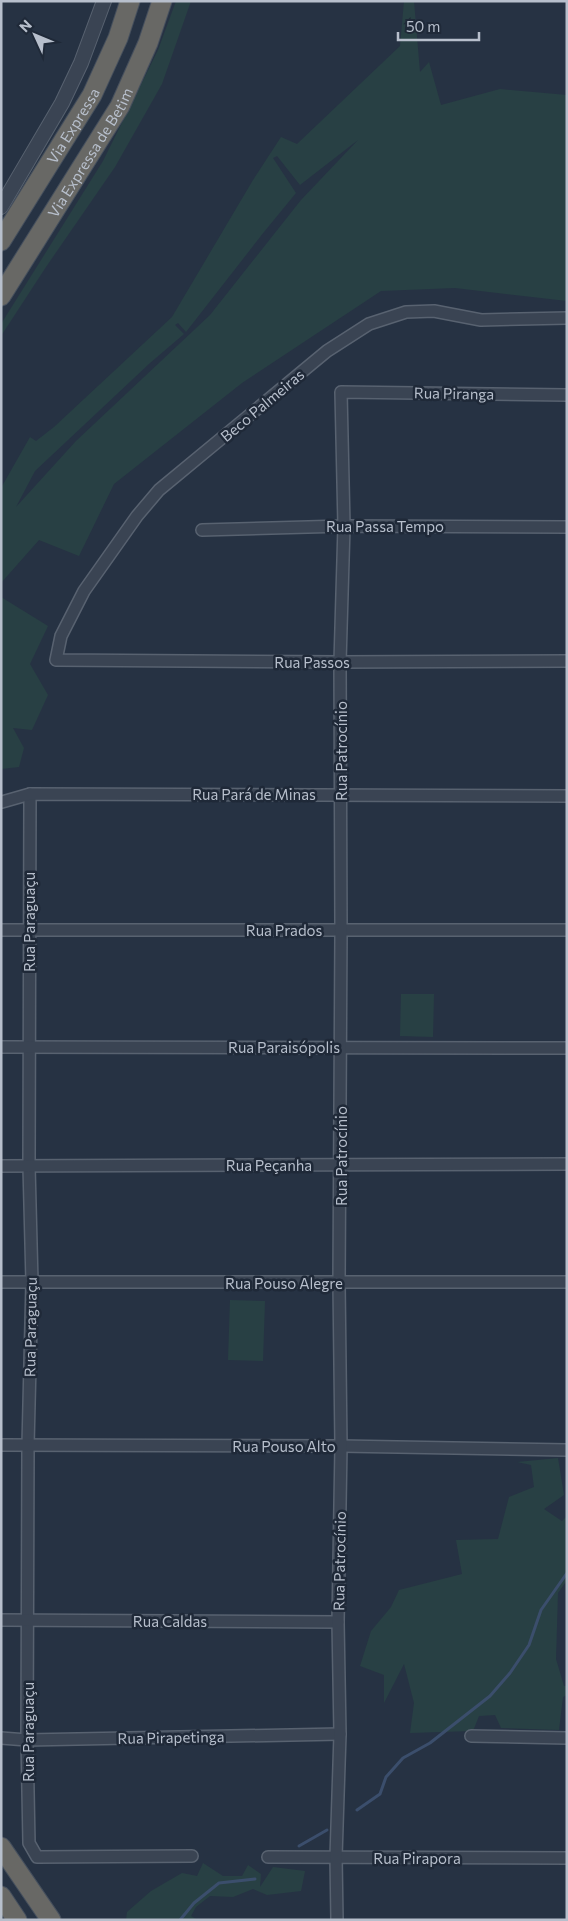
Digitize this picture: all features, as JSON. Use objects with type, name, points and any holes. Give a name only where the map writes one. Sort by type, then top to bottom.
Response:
[{"type":"highway","name":"Via Expressa","points":[[1,241],[92,95],[118,38],[130,1]]},
{"type":"highway","name":"Via Expressa de Betim","points":[[1,296],[120,106],[148,43],[162,1]]},
{"type":"highway","points":[[1,1847],[51,1920]]},
{"type":"highway","points":[[1,1896],[17,1920]]},
{"type":"street","points":[[1,207],[62,103],[82,63],[104,1]]},
{"type":"street","name":"Beco Palmeiras","points":[[56,660],[61,636],[84,592],[143,509],[159,490],[327,351],[369,324],[406,312],[434,311],[481,320],[567,318]]},
{"type":"street","name":"Rua Piranga","points":[[341,392],[567,394]]},
{"type":"street","name":"Rua Patrocínio","points":[[337,1920],[336,1858],[340,1734],[338,1622],[341,1446],[339,1283],[341,1164],[340,662],[344,526],[341,392]]},
{"type":"street","name":"Rua Passa Tempo","points":[[202,530],[344,526],[567,527]]},
{"type":"street","name":"Rua Passos","points":[[56,660],[567,661]]},
{"type":"street","name":"Rua Pará de Minas","points":[[2,802],[30,794],[567,796]]},
{"type":"street","name":"Rua Paraguaçu","points":[[30,794],[29,1166],[32,1282],[28,1445],[29,1620],[27,1740],[29,1843],[37,1857],[192,1856]]},
{"type":"street","name":"Rua Prados","points":[[1,930],[567,930]]},
{"type":"street","name":"Rua Paraisópolis","points":[[1,1046],[567,1048]]},
{"type":"street","name":"Rua Peçanha","points":[[1,1166],[567,1164]]},
{"type":"street","name":"Rua Pouso Alegre","points":[[1,1282],[567,1282]]},
{"type":"street","name":"Rua Pouso Alto","points":[[1,1445],[341,1446],[567,1450]]},
{"type":"street","name":"Rua Caldas","points":[[1,1620],[338,1622]]},
{"type":"street","name":"Rua Pirapetinga","points":[[1,1738],[27,1740],[340,1734]]},
{"type":"street","points":[[471,1736],[567,1738]]},
{"type":"street","name":"Rua Pirapora","points":[[268,1857],[567,1858]]},
{"type":"green space","points":[[176,1],[191,1],[162,84],[115,167],[1,336],[1,324],[103,161],[158,50]]},
{"type":"green space","points":[[404,1],[414,1],[420,72],[429,62],[441,105],[500,89],[567,95],[567,301],[455,288],[381,291],[242,383],[114,484],[79,556],[39,540],[1,583],[1,488],[30,437],[36,441],[54,427],[172,317],[253,180],[281,137],[297,144],[400,46]],"holes":[[[358,140],[301,200],[210,315],[76,441],[16,507],[35,471],[150,363],[184,334],[175,325],[178,323],[186,332],[296,193],[273,158],[277,156],[300,185]]]},
{"type":"green space","points":[[1,597],[48,626],[30,664],[48,695],[32,730],[13,728],[24,748],[19,767],[1,769]]},
{"type":"green space","points":[[401,994],[434,994],[433,1037],[400,1036]]},
{"type":"green space","points":[[230,1300],[265,1301],[263,1361],[228,1360]]},
{"type":"green space","points":[[558,1458],[564,1495],[544,1509],[562,1521],[567,1516],[567,1580],[558,1593],[556,1659],[564,1686],[567,1686],[567,1695],[563,1697],[559,1730],[501,1728],[495,1715],[479,1716],[473,1731],[410,1733],[414,1703],[404,1664],[384,1703],[384,1675],[360,1666],[371,1631],[391,1607],[399,1590],[462,1574],[456,1540],[498,1539],[509,1497],[534,1487],[531,1465],[517,1462]]},
{"type":"green space","points":[[203,1863],[223,1876],[242,1876],[248,1865],[261,1874],[260,1887],[273,1867],[305,1871],[301,1891],[267,1895],[253,1889],[233,1897],[210,1896],[196,1907],[191,1916],[198,1920],[126,1920],[127,1912],[151,1891],[182,1873],[197,1876]]},
{"type":"waterway","points":[[357,1810],[380,1794],[386,1777],[403,1758],[430,1743],[490,1696],[510,1673],[529,1645],[541,1610],[567,1573]]},
{"type":"waterway","points":[[299,1846],[327,1830]]},
{"type":"waterway","points":[[180,1920],[194,1903],[219,1883],[255,1879]]}]
